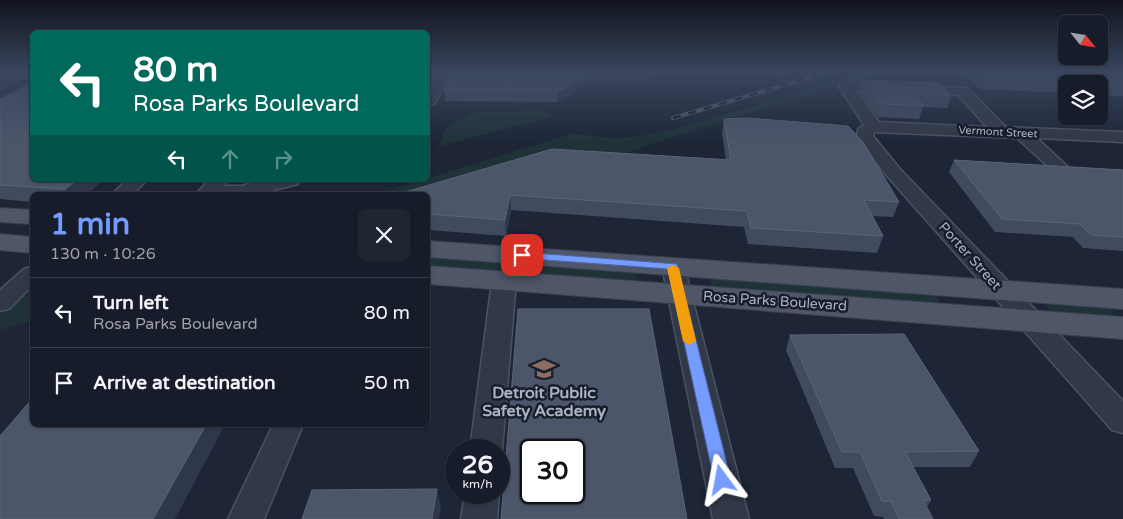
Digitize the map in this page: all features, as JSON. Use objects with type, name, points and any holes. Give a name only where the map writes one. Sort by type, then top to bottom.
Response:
[{"type":"main road","points":[[0,106],[17,96]]},
{"type":"main road","points":[[0,215],[30,217]]},
{"type":"main road","points":[[0,242],[30,245]]},
{"type":"main road","name":"Rosa Parks Boulevard","points":[[430,249],[952,313],[1123,328]]},
{"type":"main road","name":"Rosa Parks Boulevard","points":[[430,275],[504,281],[675,280],[931,285],[1123,299]]},
{"type":"main road","points":[[931,285],[943,290],[950,297],[954,303],[952,313]]},
{"type":"street","name":"Porter Street","points":[[852,96],[866,119],[861,132],[894,173],[1123,421]]},
{"type":"street","name":"Porter Street","points":[[967,96],[988,118]]},
{"type":"street","points":[[924,116],[988,118],[1001,132]]},
{"type":"street","name":"Vermont Street","points":[[861,132],[1001,132],[1123,138]]},
{"type":"street","points":[[1021,133],[1059,167]]},
{"type":"street","points":[[124,192],[136,182]]},
{"type":"street","points":[[208,192],[217,182]]},
{"type":"street","points":[[208,192],[244,192],[280,182]]},
{"type":"street","points":[[0,303],[30,276]]},
{"type":"street","points":[[675,280],[731,519]]},
{"type":"street","points":[[487,439],[504,281]]},
{"type":"street","points":[[246,519],[287,427]]},
{"type":"street","points":[[479,519],[481,504]]},
{"type":"shaded area","points":[[786,96],[803,96],[612,157],[430,195],[430,192],[383,192],[415,182],[430,182],[430,177],[571,134],[613,138],[643,136],[672,130]]},
{"type":"shaded area","points":[[538,108],[553,116],[438,147],[446,128],[475,112],[519,112]]},
{"type":"shaded area","points":[[430,255],[637,272],[636,281],[430,265]]},
{"type":"shaded area","points":[[710,276],[934,294],[940,300],[937,304],[711,287]]},
{"type":"shaded area","points":[[30,295],[30,322],[0,330],[0,303]]},
{"type":"shaded area","points":[[1043,302],[1113,307],[1112,317],[1054,313]]},
{"type":"building","points":[[18,96],[30,96],[30,182],[74,182],[65,189],[0,185],[0,106]]},
{"type":"building","points":[[876,96],[915,96],[924,106],[882,104]]},
{"type":"building","points":[[748,118],[848,126],[863,142],[899,202],[864,200],[883,236],[751,228],[747,211],[510,195],[505,220],[430,214],[430,192],[405,192],[552,149],[731,160],[724,119]]},
{"type":"building","points":[[954,160],[1123,170],[1123,237],[1091,235],[1080,224],[1002,219]]},
{"type":"building","points":[[518,309],[649,309],[687,519],[501,519],[502,504],[510,504],[510,439],[507,439]]},
{"type":"building","points":[[904,334],[979,451],[905,452],[931,500],[923,500],[933,519],[899,519],[891,501],[882,501],[860,452],[842,452],[790,335]]},
{"type":"building","points":[[30,401],[30,427],[205,427],[153,519],[0,519],[0,436]]},
{"type":"building","points":[[437,489],[432,519],[302,519],[312,490]]},
{"type":"railway","points":[[673,118],[747,96]]},
{"type":"slow traffic","points":[[673,268],[689,341]]},
{"type":"place","name":"Detroit Public Safety Academy","points":[[544,369]]},
{"type":"route","points":[[522,255],[673,266],[722,480]]}]
